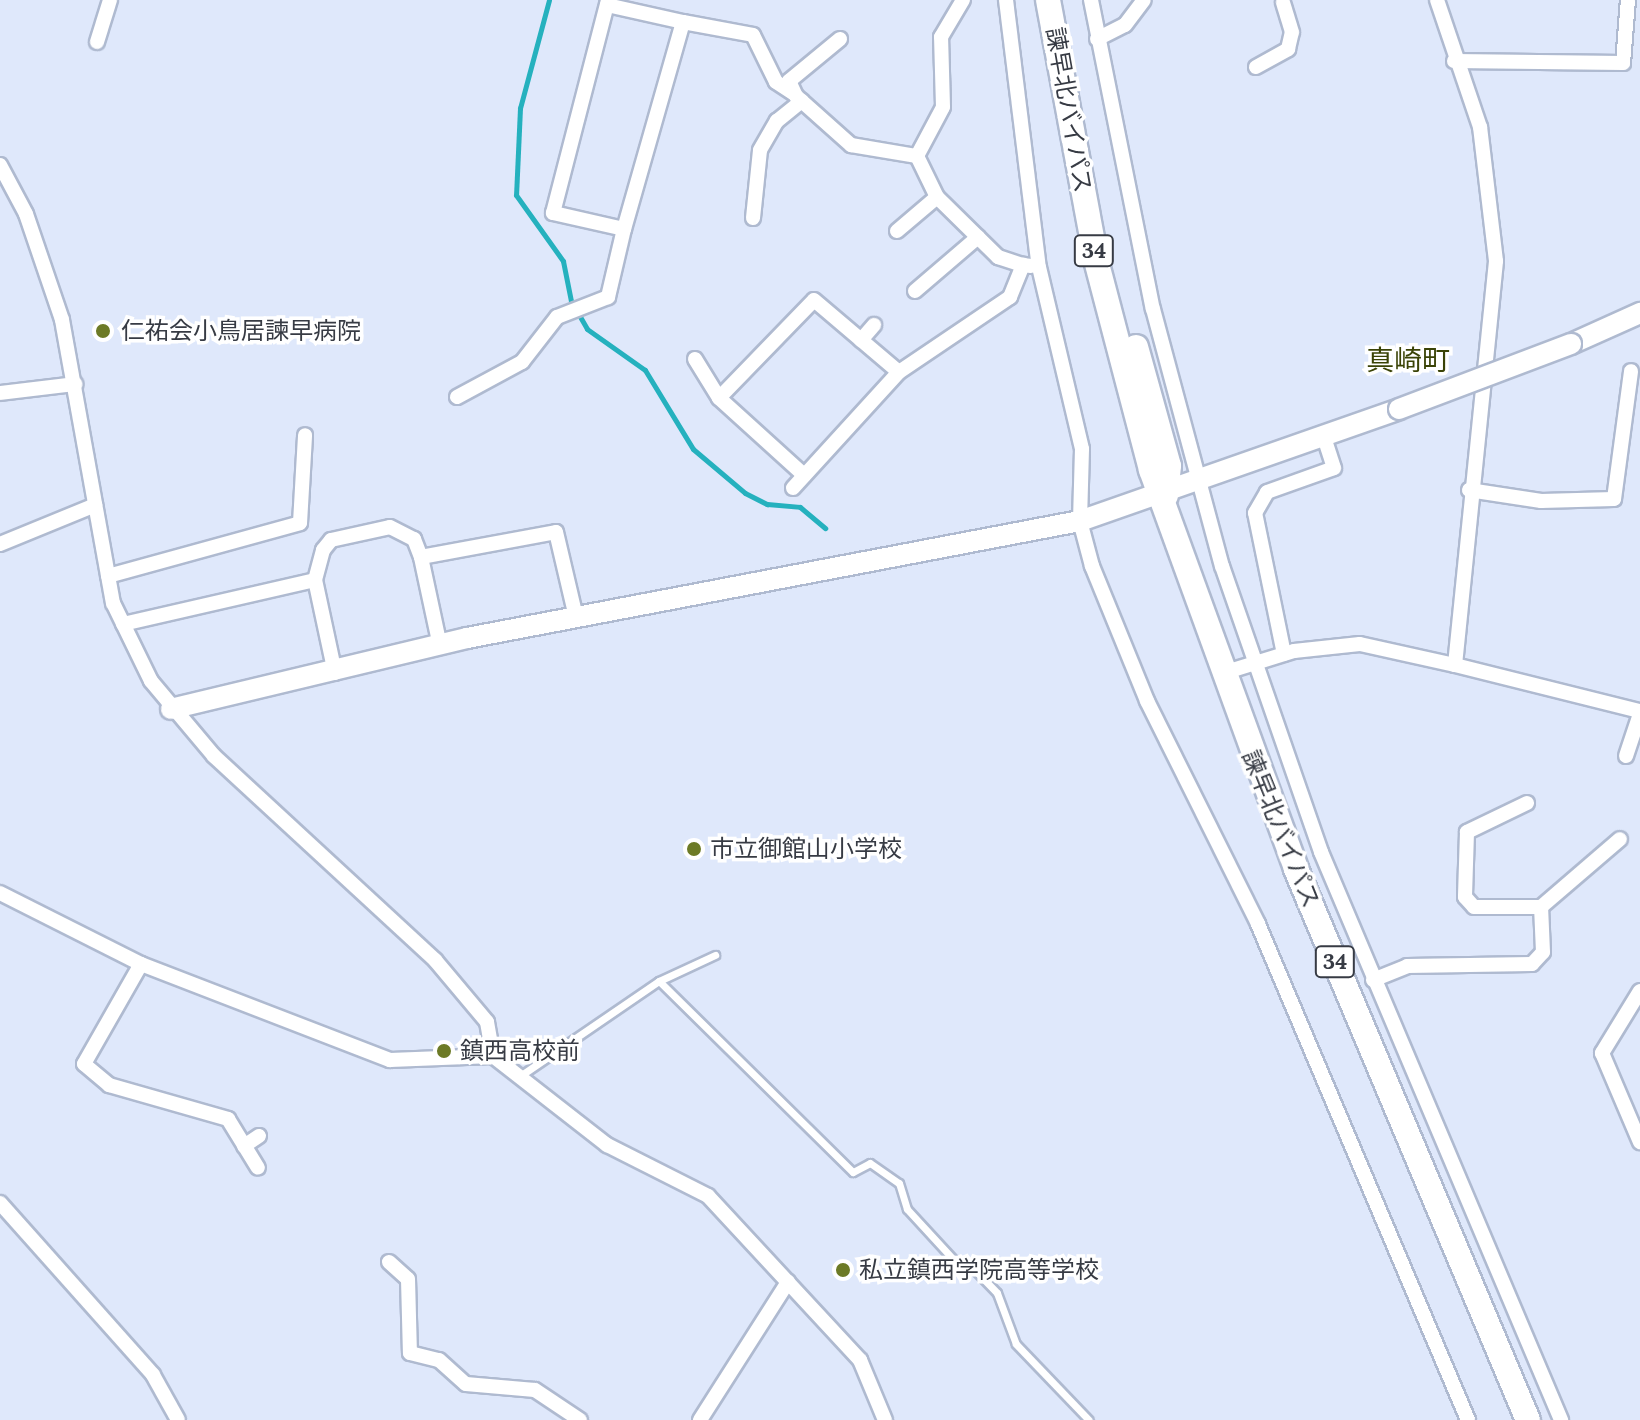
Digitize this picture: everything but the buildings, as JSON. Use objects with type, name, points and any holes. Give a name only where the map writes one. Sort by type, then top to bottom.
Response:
[{"type":"highway","name":"諫早北バイパス","points":[[1048,0],[1096,260],[1151,470],[1166,496],[1223,673],[1296,869],[1528,1420]]},
{"type":"highway","name":"諫早北バイパス","points":[[1063,0],[1111,258],[1169,466],[1166,496]]},
{"type":"street","points":[[97,42],[110,0]]},
{"type":"street","points":[[917,156],[943,107],[941,37],[963,0]]},
{"type":"street","points":[[1006,0],[1039,267],[1082,449],[1080,521],[1124,648],[1258,924],[1468,1420]]},
{"type":"street","points":[[1091,0],[1097,39],[1197,484],[1373,980],[1561,1420]]},
{"type":"street","points":[[1097,39],[1125,25],[1144,0]]},
{"type":"street","points":[[1437,0],[1454,61],[1480,127],[1496,261],[1469,490],[1455,665]]},
{"type":"street","points":[[1454,61],[1623,63],[1628,0]]},
{"type":"street","points":[[1256,67],[1288,49],[1292,32],[1281,1]]},
{"type":"street","points":[[624,229],[553,213],[608,2],[683,22],[753,35],[776,82],[799,98],[851,145],[917,156]]},
{"type":"street","points":[[457,397],[522,362],[543,329],[565,314],[608,297],[624,229],[683,22]]},
{"type":"street","points":[[799,98],[789,81],[840,39]]},
{"type":"street","points":[[753,218],[760,150],[777,121],[799,98]]},
{"type":"street","points":[[917,156],[937,197],[998,257],[1039,267]]},
{"type":"street","points":[[0,165],[40,252],[75,384],[108,576],[123,624],[171,709],[435,960],[487,1022],[493,1056]]},
{"type":"street","points":[[897,231],[937,197]]},
{"type":"street","points":[[935,297],[920,287],[978,237]]},
{"type":"street","points":[[793,488],[899,372],[1010,297],[1023,265]]},
{"type":"street","points":[[719,398],[814,300],[899,372]]},
{"type":"street","points":[[171,709],[576,617],[1080,521],[1121,510],[1166,496],[1571,344],[1640,313]]},
{"type":"street","points":[[861,340],[874,325]]},
{"type":"street","points":[[695,359],[719,398],[804,475]]},
{"type":"street","points":[[1469,490],[1606,504],[1614,499],[1631,371]]},
{"type":"street","points":[[0,393],[75,384]]},
{"type":"street","points":[[1623,429],[1640,425]]},
{"type":"street","points":[[108,576],[300,523],[305,435]]},
{"type":"street","points":[[1284,654],[1255,513],[1267,492],[1334,468],[1324,437]]},
{"type":"street","points":[[0,544],[95,505]]},
{"type":"street","points":[[335,673],[315,580],[331,540],[390,527],[406,532],[421,557],[440,646]]},
{"type":"street","points":[[421,557],[556,532],[576,617]]},
{"type":"street","points":[[123,624],[315,580]]},
{"type":"street","points":[[1223,673],[1284,654],[1360,644],[1640,713],[1626,756]]},
{"type":"street","points":[[1527,803],[1467,832],[1465,897],[1474,907],[1541,907],[1620,839]]},
{"type":"street","points":[[0,893],[141,964],[390,1060],[493,1056],[607,1145],[708,1196],[860,1360],[885,1420]]},
{"type":"street","points":[[1373,980],[1407,966],[1532,964],[1543,952],[1541,907]]},
{"type":"street","points":[[141,964],[84,1064],[109,1085],[228,1119],[258,1168]]},
{"type":"street","points":[[1640,991],[1602,1046],[1640,1142]]},
{"type":"street","points":[[244,1146],[259,1136]]},
{"type":"street","points":[[0,1203],[153,1375],[178,1420]]},
{"type":"street","points":[[389,1262],[408,1279],[410,1353],[439,1360],[466,1384],[535,1390],[580,1420]]},
{"type":"street","points":[[700,1420],[788,1282]]},
{"type":"lane","points":[[520,1076],[659,981],[715,955]]},
{"type":"lane","points":[[659,981],[853,1172],[870,1163],[899,1183],[917,1219],[963,1270],[974,1269],[997,1293],[1016,1344],[1089,1420]]},
{"type":"waterway","points":[[549,0],[520,108],[516,195],[563,261],[571,301],[587,329],[645,370],[693,449],[745,493],[767,504],[800,507],[825,528]]},
{"type":"place","name":"仁祐会小鳥居諫早病院","points":[[103,331]]},
{"type":"place","name":"市立御館山小学校","points":[[694,849]]},
{"type":"place","name":"鎮西高校前","points":[[444,1051]]},
{"type":"place","name":"私立鎮西学院高等学校","points":[[843,1270]]},
{"type":"district","name":"真崎町","points":[[1408,360]]}]
